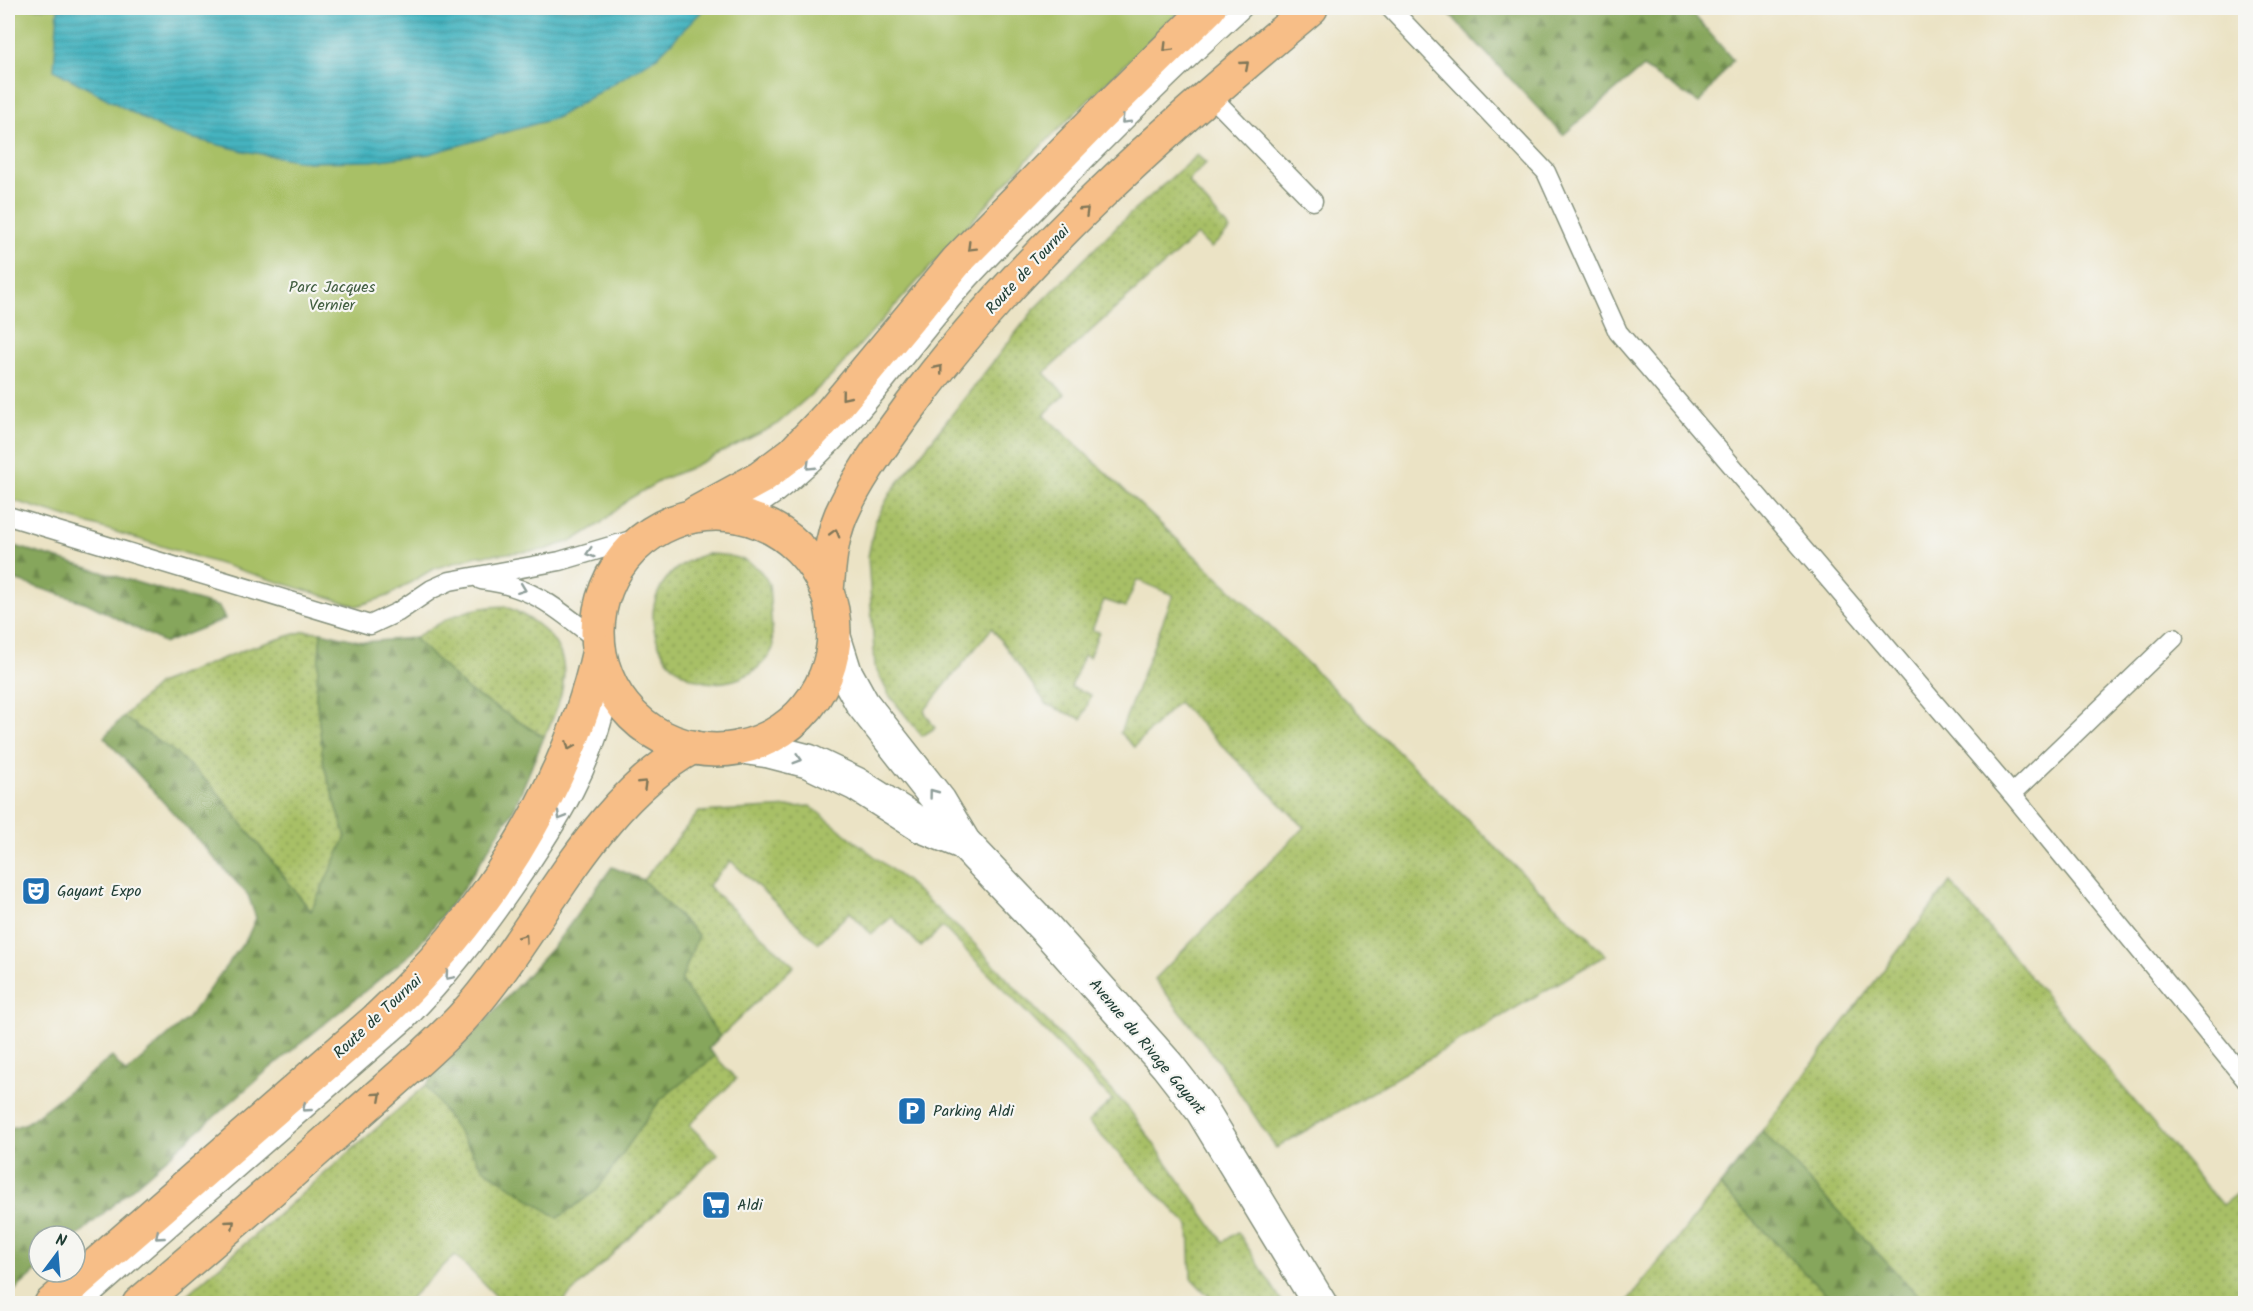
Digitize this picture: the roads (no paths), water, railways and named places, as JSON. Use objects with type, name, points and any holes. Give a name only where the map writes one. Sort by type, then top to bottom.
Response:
[{"type":"main road","points":[[688,517],[760,478],[793,453],[828,416],[957,261],[1097,117],[1209,8]]},
{"type":"main road","name":"Route de Tournai","points":[[827,591],[833,539],[850,496],[860,478],[929,381],[978,324],[1073,223],[1210,95],[1311,8]]},
{"type":"main road","points":[[714,513],[741,517],[769,526],[793,543],[813,565],[827,591],[834,637],[828,667],[806,708],[783,729],[741,747],[693,747],[663,737],[638,720],[622,703],[610,683],[598,645],[599,610],[608,582],[624,557],[645,536],[673,521],[688,517],[714,513]]},
{"type":"main road","name":"Route de Tournai","points":[[51,1304],[376,1020],[427,972],[447,948],[492,886],[558,772],[584,708],[598,645]]},
{"type":"main road","points":[[139,1304],[332,1137],[462,1018],[507,963],[612,816],[651,776],[693,747]]},
{"type":"street","name":"Avenue du Rivage Gayant","points":[[834,637],[845,672],[862,703],[939,801],[964,843],[1047,930],[1167,1065],[1202,1110],[1320,1304]]},
{"type":"street","name":"Avenue du Rivage Gayant","points":[[741,747],[769,751],[817,765],[856,784],[922,826],[964,843]]},
{"type":"lane","points":[[741,517],[776,496],[814,462],[843,432],[965,283],[1151,94],[1243,8]]},
{"type":"lane","points":[[1390,8],[1546,172],[1618,332],[2013,794],[2246,1080]]},
{"type":"lane","points":[[1210,95],[1313,201]]},
{"type":"lane","points":[[8,516],[370,625],[398,612],[432,590],[464,578],[560,561],[645,536]]},
{"type":"lane","points":[[464,578],[500,582],[529,591],[558,609],[598,645]]},
{"type":"lane","points":[[2013,794],[2174,638]]},
{"type":"lane","points":[[82,1304],[406,1021],[448,978],[542,848],[570,801],[600,726],[610,683]]},
{"type":"water","points":[[58,8],[705,8],[657,57],[556,118],[429,154],[371,161],[308,162],[244,151],[170,133],[54,70]]},
{"type":"place","name":"Gayant Expo","points":[[36,891]]},
{"type":"place","name":"Parking Aldi","points":[[912,1111]]},
{"type":"place","name":"Aldi","points":[[716,1205]]},
{"type":"park label","name":"Parc Jacques Vernier","points":[[332,296]]}]
